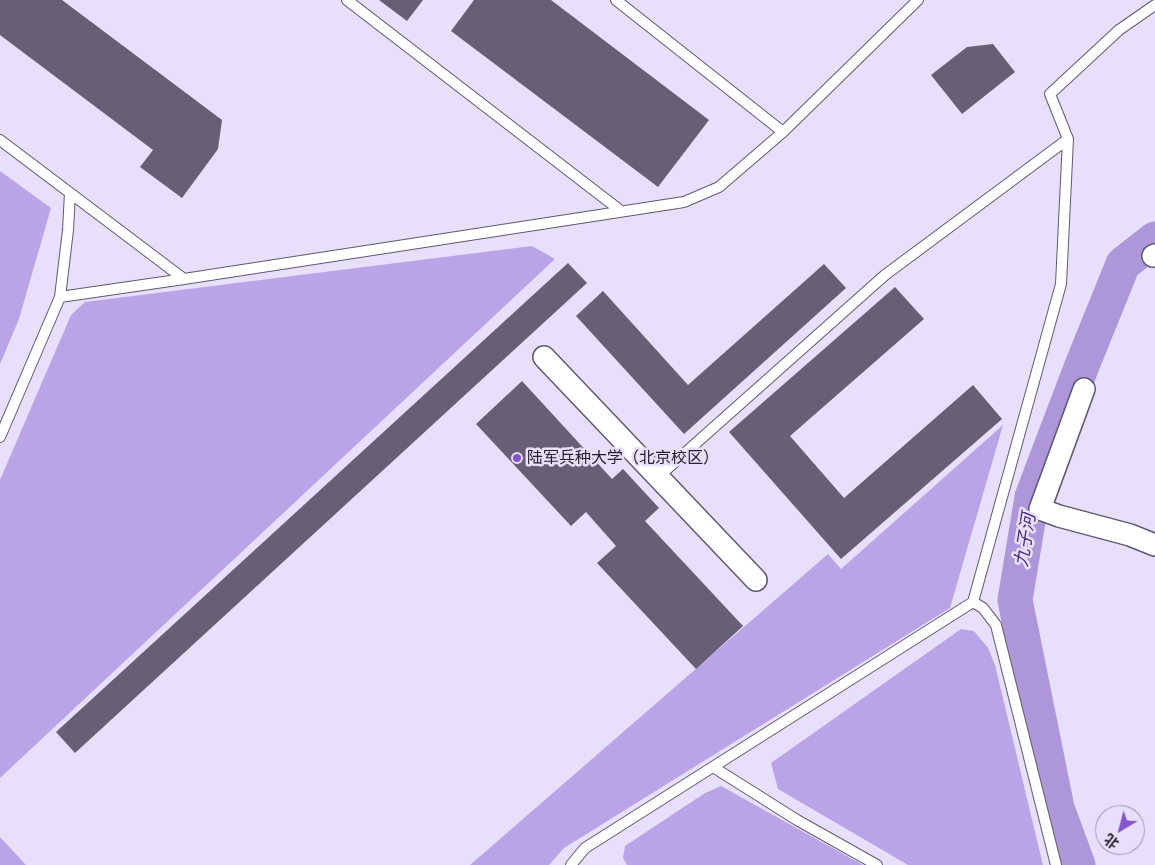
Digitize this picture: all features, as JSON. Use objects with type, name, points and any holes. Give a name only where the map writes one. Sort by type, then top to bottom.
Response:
[{"type":"street","points":[[544,357],[756,580]]},
{"type":"street","points":[[1084,389],[1040,508],[1060,516],[1130,535],[1155,545]]},
{"type":"lane","points":[[346,0],[621,212]]},
{"type":"lane","points":[[60,297],[684,202],[719,187],[783,132],[918,0]]},
{"type":"lane","points":[[623,2],[783,132]]},
{"type":"lane","points":[[571,865],[585,848],[973,602],[1061,284],[1068,139],[1050,94],[1119,30],[1155,5]]},
{"type":"lane","points":[[658,477],[885,275],[1068,139]]},
{"type":"lane","points":[[0,140],[184,279]]},
{"type":"lane","points":[[0,437],[60,297],[68,230],[70,193]]},
{"type":"lane","points":[[973,602],[983,608],[996,625],[1056,865]]},
{"type":"lane","points":[[713,767],[798,820],[877,865]]},
{"type":"shaded area","points":[[0,171],[51,208],[19,319],[0,364]]},
{"type":"shaded area","points":[[532,246],[555,259],[0,778],[0,480],[71,315],[85,302]]},
{"type":"shaded area","points":[[1003,425],[950,608],[564,848],[549,865],[470,865],[828,554],[841,569]]},
{"type":"shaded area","points":[[961,629],[974,631],[988,648],[995,665],[1043,865],[908,865],[778,789],[771,763]]},
{"type":"shaded area","points":[[721,786],[863,865],[627,865],[623,858],[625,846],[705,793]]},
{"type":"shaded area","points":[[0,837],[26,865],[0,865]]},
{"type":"building","points":[[0,0],[62,0],[222,120],[218,149],[182,198],[140,167],[153,150],[0,35]]},
{"type":"building","points":[[379,0],[423,0],[407,21]]},
{"type":"building","points":[[474,0],[551,0],[709,120],[658,187],[451,31]]},
{"type":"building","points":[[993,44],[1015,72],[962,114],[931,75],[967,47]]},
{"type":"building","points":[[568,263],[587,283],[75,753],[56,732]]},
{"type":"building","points":[[824,264],[846,288],[684,434],[576,316],[603,291],[688,385]]},
{"type":"building","points":[[895,287],[924,319],[790,436],[844,498],[973,385],[1002,419],[841,559],[729,432]]},
{"type":"building","points":[[522,381],[612,479],[623,469],[659,508],[645,521],[743,626],[696,669],[597,563],[616,546],[586,512],[571,526],[476,424]]},
{"type":"waterway","name":"九子河","points":[[1078,865],[1057,808],[1015,600],[1032,497],[1081,368],[1123,264],[1155,239]]},
{"type":"place","name":"陆军兵种大学（北京校区）","points":[[517,458]]}]
